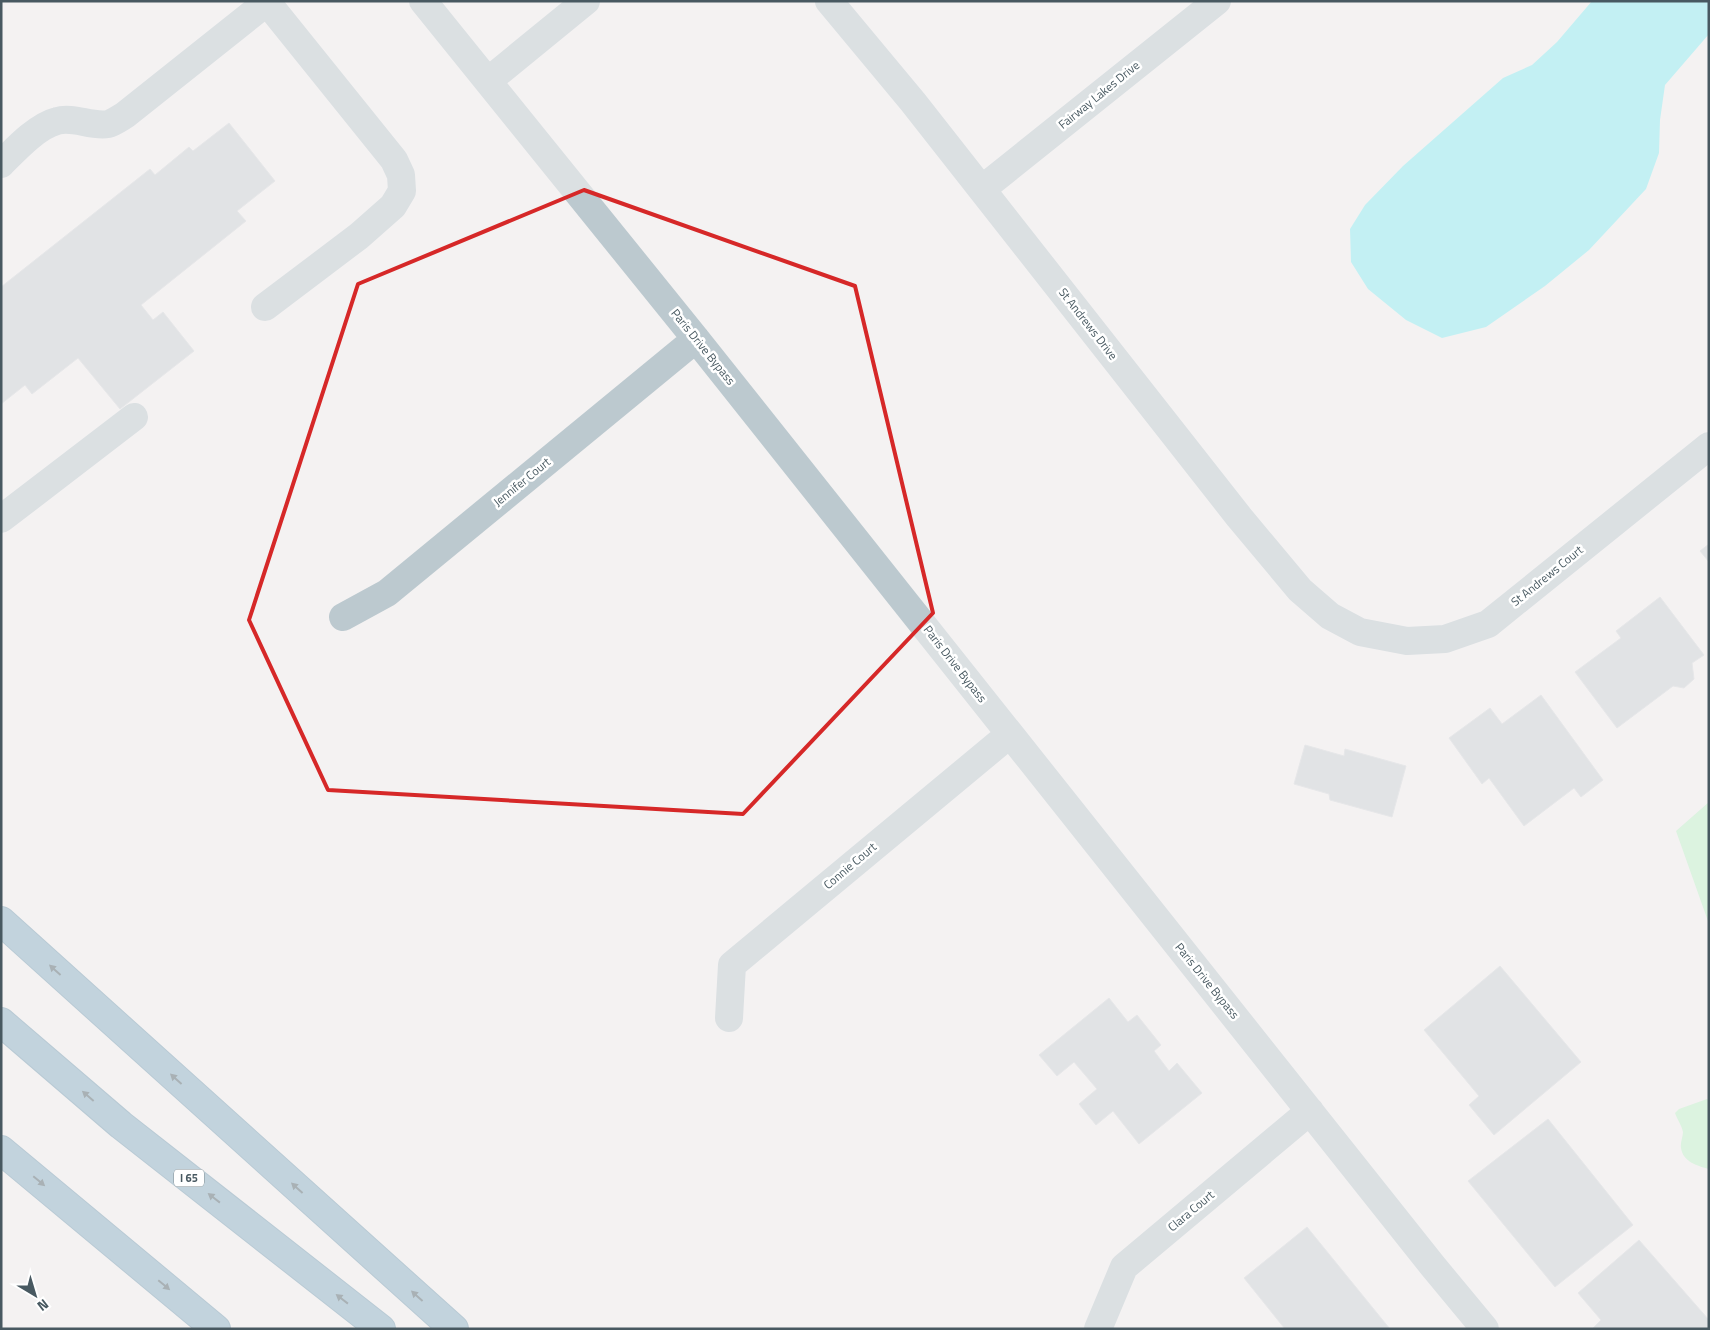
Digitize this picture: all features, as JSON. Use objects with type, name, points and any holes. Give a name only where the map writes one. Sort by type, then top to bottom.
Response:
[{"type":"highway","points":[[1,921],[454,1329]]},
{"type":"highway","name":"I 65","points":[[1,1022],[121,1125],[380,1329]]},
{"type":"highway","points":[[1,1150],[216,1329]]},
{"type":"street","name":"Paris Drive Bypass","points":[[423,1],[696,339],[1485,1329]]},
{"type":"street","points":[[488,81],[586,1]]},
{"type":"street","name":"St Andrews Drive","points":[[829,1],[913,102],[1239,517],[1300,590],[1330,616],[1360,632]]},
{"type":"street","name":"Fairway Lakes Drive","points":[[982,190],[1217,1]]},
{"type":"street","points":[[1,164],[44,126],[58,120],[108,124],[125,115],[267,2],[394,160],[401,174],[402,191],[393,206],[359,236],[265,307]]},
{"type":"street","name":"Jennifer Court","points":[[343,617],[387,593],[696,339]]},
{"type":"street","points":[[1,519],[134,417]]},
{"type":"street","name":"St Andrews Court","points":[[1360,632],[1407,641],[1435,640],[1445,639],[1488,624],[1709,446]]},
{"type":"street","name":"Connie Court","points":[[729,1018],[732,965],[1010,734]]},
{"type":"street","name":"Clara Court","points":[[1098,1329],[1124,1267],[1310,1111]]},
{"type":"highlighted area","points":[[584,190],[855,286],[933,613],[743,814],[328,790],[249,620],[358,284]]},
{"type":"green space","points":[[1709,802],[1709,924],[1676,831]]},
{"type":"green space","points":[[1707,1099],[1709,1100],[1709,1169],[1692,1163],[1682,1153],[1683,1132],[1675,1113],[1679,1109]]},
{"type":"water","points":[[1592,1],[1709,1],[1709,34],[1665,85],[1660,120],[1659,153],[1646,189],[1589,250],[1545,286],[1486,327],[1442,338],[1406,320],[1368,289],[1351,262],[1350,229],[1365,205],[1403,166],[1503,78],[1532,65],[1557,42]]},
{"type":"building","points":[[229,123],[275,181],[237,211],[246,221],[141,305],[153,320],[163,312],[194,351],[120,409],[78,358],[32,394],[25,385],[1,404],[1,287],[150,169],[155,175],[189,147],[193,151]]},
{"type":"building","points":[[1709,544],[1709,562],[1700,551]]},
{"type":"building","points":[[1660,597],[1704,655],[1692,663],[1694,679],[1684,688],[1673,686],[1617,728],[1575,672],[1621,638],[1616,631]]},
{"type":"building","points":[[1541,695],[1603,780],[1581,797],[1574,788],[1524,826],[1489,778],[1482,784],[1449,738],[1490,708],[1502,724]]},
{"type":"building","points":[[1305,745],[1344,756],[1345,749],[1406,766],[1392,817],[1330,800],[1329,794],[1294,784]]},
{"type":"building","points":[[1500,966],[1581,1062],[1494,1135],[1469,1105],[1479,1096],[1424,1030]]},
{"type":"building","points":[[1109,998],[1128,1022],[1137,1015],[1161,1045],[1154,1051],[1169,1071],[1177,1063],[1202,1093],[1139,1144],[1113,1111],[1096,1125],[1079,1104],[1097,1089],[1074,1062],[1057,1076],[1039,1055]]},
{"type":"building","points":[[1548,1119],[1633,1225],[1555,1287],[1468,1181]]},
{"type":"building","points":[[1307,1227],[1390,1329],[1285,1329],[1244,1278]]},
{"type":"building","points":[[1639,1240],[1709,1320],[1709,1329],[1592,1329],[1601,1320],[1578,1293]]}]
